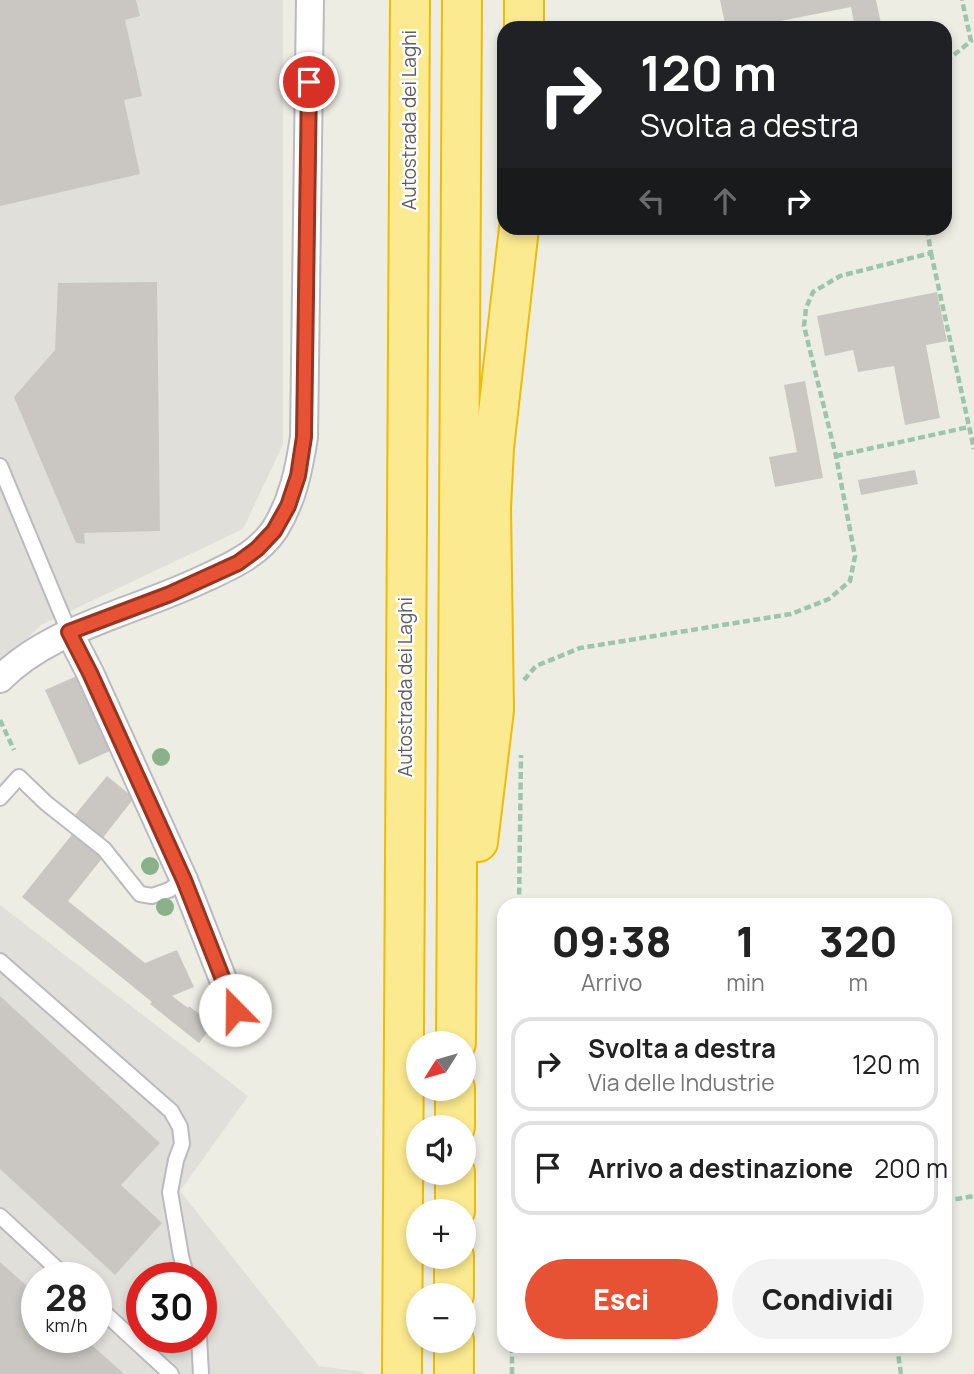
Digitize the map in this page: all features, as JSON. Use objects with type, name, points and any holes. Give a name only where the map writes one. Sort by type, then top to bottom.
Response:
[{"type":"highway","points":[[456,1031],[462,0]]},
{"type":"highway","points":[[524,0],[524,21]]},
{"type":"highway","name":"Autostrada dei Laghi","points":[[402,1374],[410,1]]},
{"type":"highway","points":[[456,1031],[494,710],[491,508],[493,460],[518,235]]},
{"type":"highway","points":[[454,1353],[454,1374]]},
{"type":"street","points":[[0,679],[33,651],[69,632],[170,594],[238,563],[257,549],[274,531],[288,506],[298,476],[304,437],[310,0]]},
{"type":"street","points":[[69,632],[184,880],[235,1010]]},
{"type":"lane","points":[[0,466],[69,632]]},
{"type":"lane","points":[[0,798],[19,777],[46,803],[104,849],[140,894],[152,897],[184,880]]},
{"type":"lane","points":[[0,961],[171,1111],[180,1127],[181,1144],[170,1192],[183,1262]]},
{"type":"lane","points":[[0,1216],[49,1262]]},
{"type":"lane","points":[[112,1320],[171,1374]]},
{"type":"lane","points":[[200,1353],[201,1374]]},
{"type":"path","points":[[952,56],[971,41],[962,0]]},
{"type":"path","points":[[928,235],[974,450]]},
{"type":"path","points":[[524,681],[536,666],[580,648],[791,614],[829,599],[850,581],[855,556],[836,456],[804,326],[806,307],[813,292],[839,276],[931,253]]},
{"type":"path","points":[[836,456],[969,427]]},
{"type":"path","points":[[0,720],[14,750]]},
{"type":"path","points":[[519,898],[522,747]]},
{"type":"path","points":[[952,1200],[974,1196]]},
{"type":"path","points":[[512,1353],[512,1374]]},
{"type":"path","points":[[898,1353],[901,1374]]},
{"type":"shaded area","points":[[0,0],[283,0],[283,444],[243,529],[41,625],[0,665]]},
{"type":"shaded area","points":[[0,905],[248,1096],[180,1191],[319,1366],[363,1374],[0,1374]]},
{"type":"building","points":[[0,0],[136,0],[140,16],[125,20],[142,96],[124,100],[140,174],[0,206]]},
{"type":"building","points":[[720,0],[876,0],[880,21],[854,21],[851,7],[781,21],[724,21]]},
{"type":"building","points":[[157,282],[160,531],[84,533],[85,544],[76,543],[14,397],[55,350],[58,283]]},
{"type":"building","points":[[937,292],[947,341],[926,345],[940,418],[905,425],[894,366],[858,372],[853,350],[825,356],[817,316]]},
{"type":"building","points":[[805,381],[823,478],[775,487],[769,457],[797,452],[784,385]]},
{"type":"building","points":[[915,470],[918,484],[861,495],[858,480]]},
{"type":"building","points":[[79,675],[112,750],[79,765],[45,690]]},
{"type":"building","points":[[107,776],[134,798],[102,839],[74,816]]},
{"type":"building","points":[[74,832],[104,856],[68,901],[145,963],[177,950],[194,987],[172,996],[213,1025],[199,1043],[22,897]]},
{"type":"building","points":[[0,996],[160,1143],[121,1185],[162,1223],[115,1275],[112,1272],[112,1262],[101,1262],[0,1169]]},
{"type":"building","points":[[0,1262],[21,1281],[21,1353],[101,1353],[124,1374],[0,1374]]},
{"type":"route","points":[[235,1010],[184,880],[69,632],[170,594],[238,563],[257,549],[274,531],[288,506],[298,476],[304,437],[309,82]]}]
